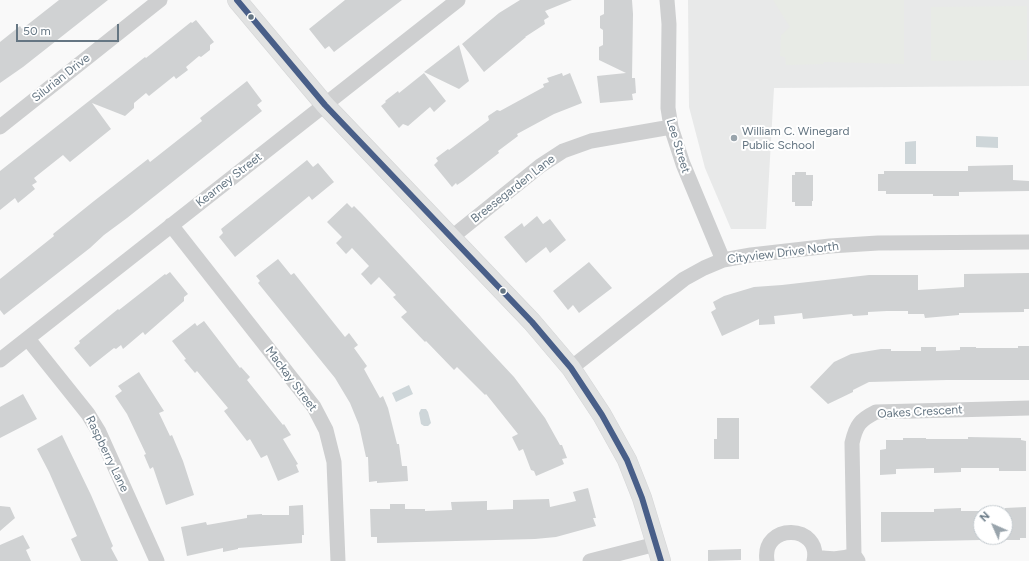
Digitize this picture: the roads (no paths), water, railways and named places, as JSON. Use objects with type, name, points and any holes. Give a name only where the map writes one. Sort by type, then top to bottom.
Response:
[{"type":"main road","points":[[237,0],[325,104],[532,322],[571,368],[602,414],[627,460],[642,498],[659,552]]},
{"type":"street","name":"Silurian Drive","points":[[0,127],[160,0]]},
{"type":"street","name":"Kearney Street","points":[[0,360],[458,0]]},
{"type":"street","name":"Lee Street","points":[[667,0],[668,108],[670,127],[682,164],[723,260]]},
{"type":"street","name":"Breesegarden Lane","points":[[452,237],[540,166],[563,151],[591,140],[670,127]]},
{"type":"street","name":"Mackay Street","points":[[171,225],[314,407],[326,430],[334,462],[338,561]]},
{"type":"street","name":"Cityview Drive North","points":[[571,368],[684,279],[723,260],[759,254],[830,246],[878,243],[1029,242]]},
{"type":"street","name":"Raspberry Lane","points":[[28,339],[88,414],[99,432],[156,561]]},
{"type":"street","name":"Oakes Crescent","points":[[856,558],[852,443],[855,428],[864,418],[876,412],[882,411],[1029,408]]},
{"type":"street","points":[[767,561],[769,545],[773,539],[786,532],[793,532],[806,537],[814,550],[814,559],[856,558]]},
{"type":"street","points":[[590,561],[659,552]]},
{"type":"place","name":"William C. Winegard Public School","points":[[734,138]]}]
